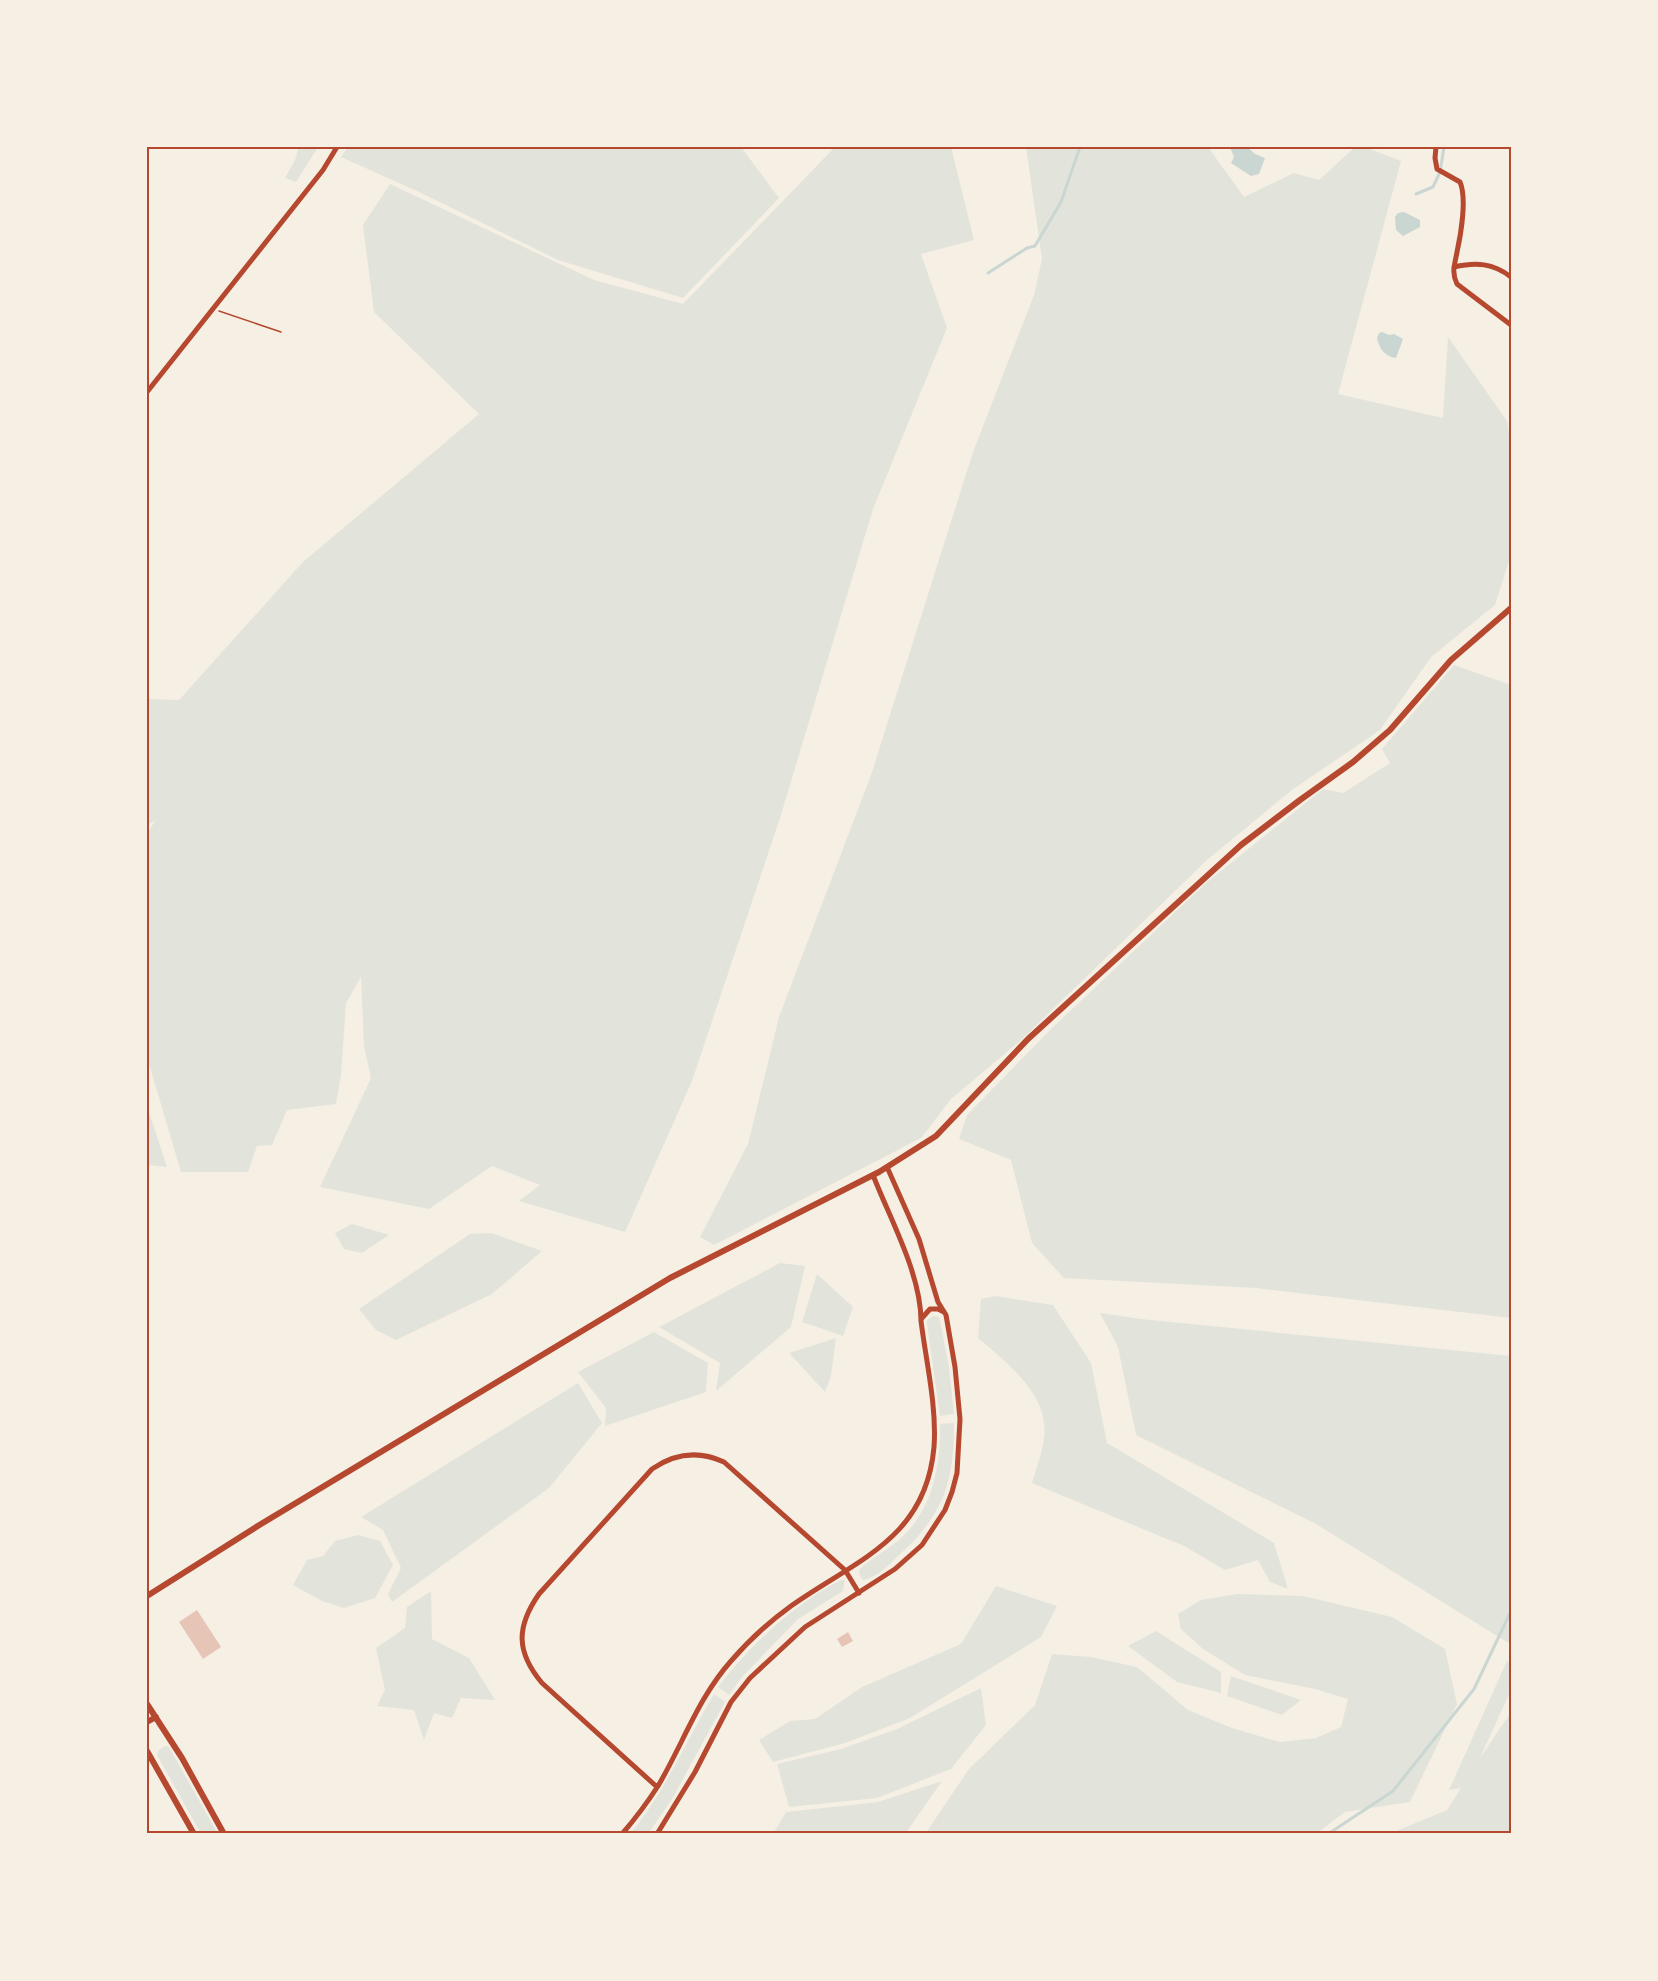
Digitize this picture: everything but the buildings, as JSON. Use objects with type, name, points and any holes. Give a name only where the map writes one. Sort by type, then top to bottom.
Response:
[{"type":"street","points":[[147,392],[322,170],[337,147]]},
{"type":"street","points":[[1436,147],[1437,169],[1460,182],[1464,193],[1452,271],[1457,284],[1511,325]]},
{"type":"street","points":[[1454,267],[1470,263],[1488,265],[1511,277]]},
{"type":"street","points":[[147,1596],[261,1524],[670,1278],[873,1175],[936,1136],[1028,1039],[1241,845],[1353,762],[1390,730],[1450,660],[1511,608]]},
{"type":"street","points":[[657,1834],[695,1772],[731,1702],[750,1678],[805,1627],[895,1569],[922,1545],[945,1510],[952,1492],[958,1464],[960,1419],[955,1367],[945,1314],[938,1302],[919,1239],[887,1167]]},
{"type":"street","points":[[622,1834],[657,1787],[710,1686],[729,1663],[774,1619],[879,1549],[900,1530],[920,1500],[931,1470],[934,1446],[934,1420],[921,1305],[916,1283],[873,1175]]},
{"type":"street","points":[[921,1321],[930,1309],[938,1309],[945,1314]]},
{"type":"street","points":[[657,1787],[553,1693],[531,1669],[521,1645],[522,1626],[539,1594],[652,1469],[674,1457],[694,1453],[714,1457],[733,1468],[845,1570],[859,1593]]},
{"type":"street","points":[[147,1704],[182,1758],[224,1834]]},
{"type":"street","points":[[147,1722],[156,1717]]},
{"type":"street","points":[[147,1750],[194,1834]]},
{"type":"path","points":[[213,309],[281,332]]},
{"type":"shaded area","points":[[299,147],[318,147],[296,182],[285,178]]},
{"type":"shaded area","points":[[348,147],[741,147],[779,198],[683,298],[558,260],[419,192],[341,157]]},
{"type":"shaded area","points":[[835,147],[951,147],[974,240],[921,254],[947,328],[873,509],[780,818],[692,1081],[625,1232],[519,1201],[540,1185],[492,1166],[429,1209],[320,1187],[371,1078],[364,1046],[361,977],[346,1003],[341,1075],[336,1104],[287,1110],[272,1145],[257,1146],[248,1172],[181,1172],[147,1057],[147,875],[149,872],[147,871],[147,833],[156,820],[147,825],[147,699],[179,700],[303,562],[479,414],[374,312],[363,225],[390,184],[594,280],[683,304]]},
{"type":"shaded area","points":[[1026,147],[1208,147],[1244,197],[1294,173],[1319,180],[1355,147],[1365,147],[1401,161],[1338,394],[1443,418],[1448,337],[1507,421],[1511,441],[1511,555],[1495,605],[1431,657],[1380,730],[1292,790],[1207,860],[1019,1042],[951,1099],[921,1138],[714,1245],[700,1237],[748,1144],[779,1017],[871,775],[973,452],[1034,295],[1042,259]]},
{"type":"shaded area","points":[[1230,147],[1247,147],[1255,154],[1265,158],[1259,174],[1251,176],[1231,163],[1234,157]]},
{"type":"shaded area","points":[[1404,212],[1420,220],[1420,227],[1403,236],[1396,230],[1395,217],[1398,213]]},
{"type":"shaded area","points":[[1382,332],[1389,335],[1394,334],[1403,339],[1396,358],[1386,354],[1379,345],[1377,338]]},
{"type":"shaded area","points":[[1454,665],[1511,685],[1511,1318],[1256,1288],[1064,1278],[1032,1243],[1011,1160],[959,1139],[967,1115],[1052,1028],[1206,883],[1323,789],[1343,793],[1390,763],[1382,749]]},
{"type":"shaded area","points":[[147,1106],[167,1167],[147,1165]]},
{"type":"shaded area","points":[[352,1224],[389,1235],[362,1253],[344,1249],[335,1233]]},
{"type":"shaded area","points":[[491,1233],[542,1251],[492,1294],[396,1340],[376,1330],[359,1309],[470,1234]]},
{"type":"shaded area","points":[[780,1263],[805,1266],[791,1327],[716,1391],[720,1363],[659,1327]]},
{"type":"shaded area","points":[[817,1274],[853,1307],[843,1336],[802,1322]]},
{"type":"shaded area","points":[[995,1296],[1053,1305],[1091,1363],[1107,1443],[1274,1543],[1288,1589],[1270,1582],[1258,1560],[1225,1570],[1184,1546],[1032,1483],[1044,1438],[1044,1422],[1040,1408],[1024,1381],[978,1338],[981,1299]]},
{"type":"shaded area","points":[[1100,1313],[1511,1356],[1511,1642],[1507,1642],[1316,1524],[1136,1435],[1118,1347]]},
{"type":"shaded area","points":[[933,1316],[939,1317],[940,1321],[949,1367],[954,1414],[940,1416],[927,1324],[927,1320]]},
{"type":"shaded area","points":[[654,1332],[708,1363],[706,1392],[605,1426],[606,1408],[578,1372]]},
{"type":"shaded area","points":[[836,1338],[831,1376],[825,1392],[789,1353]]},
{"type":"shaded area","points":[[578,1383],[602,1423],[549,1488],[392,1602],[388,1594],[401,1568],[383,1530],[361,1517]]},
{"type":"shaded area","points":[[954,1423],[952,1464],[943,1498],[935,1513],[913,1542],[890,1564],[877,1574],[863,1580],[859,1570],[903,1536],[922,1512],[937,1469],[940,1424]]},
{"type":"shaded area","points":[[358,1535],[380,1541],[393,1565],[375,1598],[344,1608],[322,1601],[293,1585],[307,1560],[323,1556],[335,1541]]},
{"type":"shaded area","points":[[841,1580],[845,1580],[843,1591],[798,1619],[742,1677],[729,1695],[718,1687],[744,1656],[774,1627],[806,1601]]},
{"type":"shaded area","points":[[996,1586],[1057,1606],[1041,1637],[910,1718],[845,1743],[773,1762],[759,1740],[790,1721],[815,1719],[862,1687],[961,1644]]},
{"type":"shaded area","points":[[431,1591],[432,1639],[469,1658],[495,1700],[461,1698],[452,1718],[434,1713],[424,1740],[414,1710],[377,1706],[385,1690],[376,1648],[405,1628],[407,1607]]},
{"type":"shaded area","points":[[1237,1594],[1303,1596],[1392,1617],[1445,1649],[1457,1704],[1410,1802],[1345,1812],[1316,1834],[925,1834],[969,1769],[1035,1705],[1052,1654],[1091,1657],[1137,1667],[1188,1710],[1232,1728],[1280,1742],[1316,1738],[1341,1727],[1348,1699],[1315,1689],[1245,1675],[1203,1649],[1181,1629],[1178,1614],[1201,1600]]},
{"type":"shaded area","points":[[1156,1631],[1221,1672],[1221,1693],[1177,1682],[1128,1646]]},
{"type":"shaded area","points":[[1507,1661],[1511,1663],[1511,1690],[1480,1758],[1511,1712],[1511,1834],[1389,1834],[1447,1810],[1461,1788],[1449,1790]]},
{"type":"shaded area","points":[[1231,1676],[1301,1700],[1282,1715],[1227,1696]]},
{"type":"shaded area","points":[[981,1688],[986,1725],[951,1769],[877,1798],[789,1807],[777,1764],[841,1749],[897,1729]]},
{"type":"shaded area","points":[[714,1694],[725,1702],[672,1799],[648,1834],[630,1834],[665,1784]]},
{"type":"shaded area","points":[[165,1746],[169,1747],[218,1834],[201,1834],[157,1755],[159,1750]]},
{"type":"shaded area","points":[[942,1781],[905,1834],[773,1834],[786,1812],[878,1802]]},
{"type":"waterway","points":[[988,273],[1027,248],[1035,246],[1061,202],[1080,147]]},
{"type":"waterway","points":[[1416,194],[1433,187],[1440,172],[1444,147]]},
{"type":"waterway","points":[[1328,1834],[1393,1791],[1474,1689],[1511,1611]]}]
